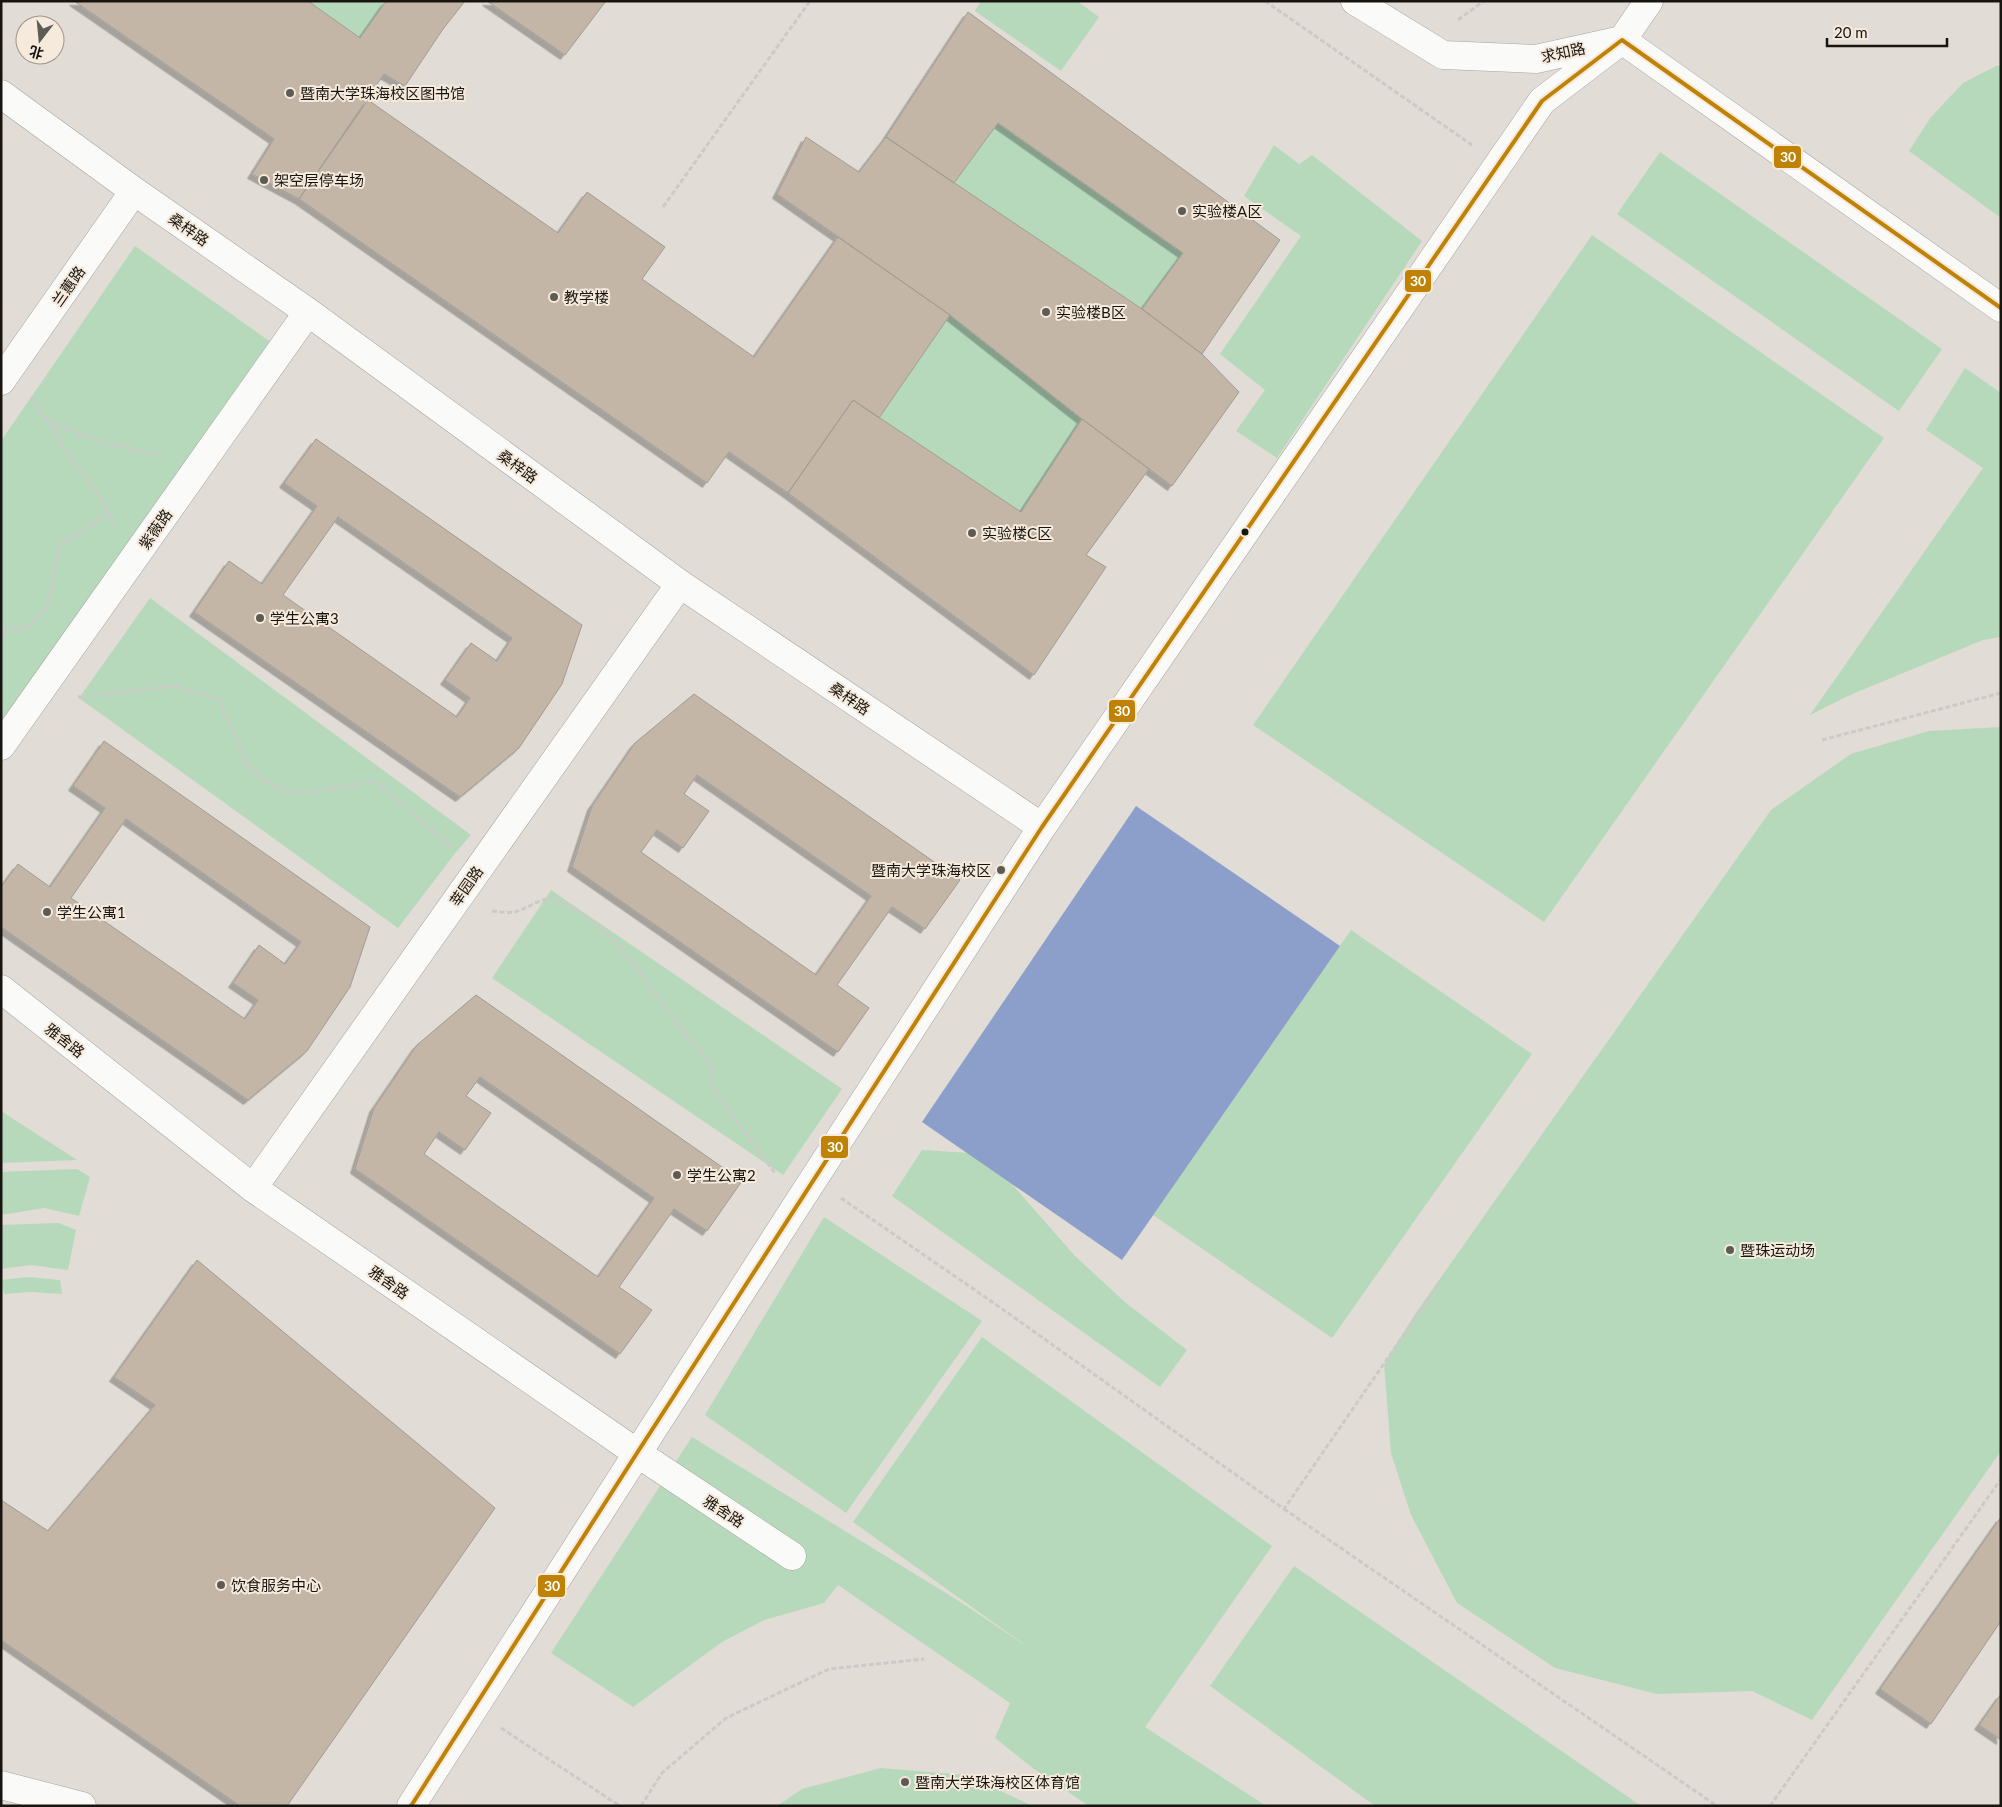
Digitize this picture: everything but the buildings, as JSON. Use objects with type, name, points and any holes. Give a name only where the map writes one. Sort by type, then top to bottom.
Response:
[{"type":"street","name":"求知路","points":[[1355,1],[1443,55],[1536,59],[1622,40]]},
{"type":"street","points":[[411,1806],[1042,827],[1542,101],[1622,40],[1649,1]]},
{"type":"street","points":[[1622,40],[2001,308]]},
{"type":"street","name":"桑梓路","points":[[1,94],[134,191],[308,312],[680,584],[1042,827]]},
{"type":"street","name":"兰蕙路","points":[[6,375],[134,191]]},
{"type":"street","name":"紫薇路","points":[[1,746],[308,312]]},
{"type":"street","name":"莘园路","points":[[253,1188],[680,584]]},
{"type":"street","name":"雅舍路","points":[[1,989],[253,1188],[637,1453],[792,1556]]},
{"type":"street","points":[[1,1785],[82,1806]]},
{"type":"path","points":[[663,206],[810,1]]},
{"type":"path","points":[[1265,1],[1499,164]]},
{"type":"path","points":[[1460,20],[1484,1]]},
{"type":"path","points":[[6,375],[50,423],[70,457],[102,499],[119,538],[135,557]]},
{"type":"path","points":[[50,423],[105,443],[152,455],[203,461]]},
{"type":"path","points":[[1,636],[8,628],[25,630],[46,608],[61,544],[108,514]]},
{"type":"path","points":[[45,684],[79,698],[174,686],[219,699],[248,767],[279,790],[305,793],[376,781],[456,852],[460,894],[480,911],[516,912],[548,898],[561,902],[589,918],[626,956],[665,1003],[687,1036],[712,1063],[712,1088],[767,1164],[988,1299],[1284,1509],[1717,1806]]},
{"type":"path","points":[[1822,740],[2001,692]]},
{"type":"path","points":[[1284,1509],[1440,1282]]},
{"type":"path","points":[[1770,1806],[2001,1478]]},
{"type":"path","points":[[641,1806],[662,1773],[726,1718],[829,1669],[924,1659]]},
{"type":"path","points":[[473,1709],[620,1806]]},
{"type":"green space","points":[[308,1],[386,1],[360,38]]},
{"type":"green space","points":[[981,1],[1077,1],[1099,17],[1061,71],[975,11]]},
{"type":"green space","points":[[2001,65],[2001,218],[1909,151],[1931,117],[1963,83]]},
{"type":"green space","points":[[998,123],[1183,253],[1142,309],[954,183]]},
{"type":"green space","points":[[1274,145],[1299,164],[1312,155],[1422,241],[1277,458],[1236,431],[1265,390],[1220,354],[1301,236],[1244,196]]},
{"type":"green space","points":[[1660,152],[1942,349],[1899,411],[1617,214]]},
{"type":"green space","points":[[1592,235],[1884,438],[1544,922],[1253,725]]},
{"type":"green space","points":[[135,246],[282,350],[1,725],[1,441]]},
{"type":"green space","points":[[950,315],[1082,419],[1021,512],[879,418]]},
{"type":"green space","points":[[1965,368],[2001,393],[2001,637],[1983,640],[1850,695],[1810,715],[1983,468],[1926,430]]},
{"type":"green space","points":[[150,598],[471,835],[398,928],[79,698]]},
{"type":"green space","name":"暨珠运动场","points":[[2001,727],[2001,1451],[1812,1720],[1752,1691],[1657,1694],[1555,1668],[1457,1603],[1411,1515],[1391,1453],[1384,1364],[1415,1314],[1771,810],[1851,754],[1929,731]]},
{"type":"green space","points":[[551,890],[842,1089],[783,1175],[492,978]]},
{"type":"green space","points":[[1351,930],[1532,1054],[1332,1338],[1153,1215]]},
{"type":"green space","points":[[1,1111],[77,1160],[1,1163]]},
{"type":"green space","points":[[922,1150],[970,1153],[1004,1175],[1075,1256],[1126,1303],[1187,1350],[1160,1387],[892,1196]]},
{"type":"green space","points":[[77,1169],[90,1177],[79,1216],[44,1208],[1,1215],[1,1172]]},
{"type":"green space","points":[[824,1217],[982,1321],[846,1513],[705,1415]]},
{"type":"green space","points":[[59,1223],[76,1230],[68,1270],[31,1265],[1,1269],[1,1225]]},
{"type":"green space","points":[[29,1277],[60,1280],[62,1294],[30,1292],[4,1294],[1,1280]]},
{"type":"green space","points":[[982,1337],[1272,1546],[1145,1727],[1266,1806],[1089,1806],[1034,1769],[995,1738],[1010,1703],[838,1585],[824,1603],[764,1620],[722,1642],[633,1707],[551,1653],[692,1437],[962,1603],[1032,1650],[853,1522]]},
{"type":"green space","points":[[1294,1566],[1641,1806],[1375,1806],[1210,1686]]},
{"type":"green space","name":"暨南大学珠海校区体育馆","points":[[881,1768],[966,1775],[1033,1806],[777,1806],[802,1789]]},
{"type":"water","points":[[1136,806],[1340,946],[1122,1260],[922,1122]]},
{"type":"transit line","name":"30","points":[[411,1806],[1042,827],[1542,101],[1622,40],[2001,308]]},
{"type":"place","name":"暨南大学珠海校区图书馆","points":[[290,93]]},
{"type":"place","name":"架空层停车场","points":[[264,180]]},
{"type":"place","name":"实验楼A区","points":[[1182,211]]},
{"type":"place","name":"教学楼","points":[[554,297]]},
{"type":"place","name":"实验楼B区","points":[[1046,312]]},
{"type":"place","name":"实验楼C区","points":[[972,533]]},
{"type":"place","name":"学生公寓3","points":[[260,618]]},
{"type":"place","name":"暨南大学珠海校区","points":[[1001,870]]},
{"type":"place","name":"学生公寓1","points":[[47,912]]},
{"type":"place","name":"学生公寓2","points":[[677,1175]]},
{"type":"place","name":"暨珠运动场","points":[[1730,1250]]},
{"type":"place","name":"饮食服务中心","points":[[221,1585]]},
{"type":"place","name":"暨南大学珠海校区体育馆","points":[[905,1782]]}]
